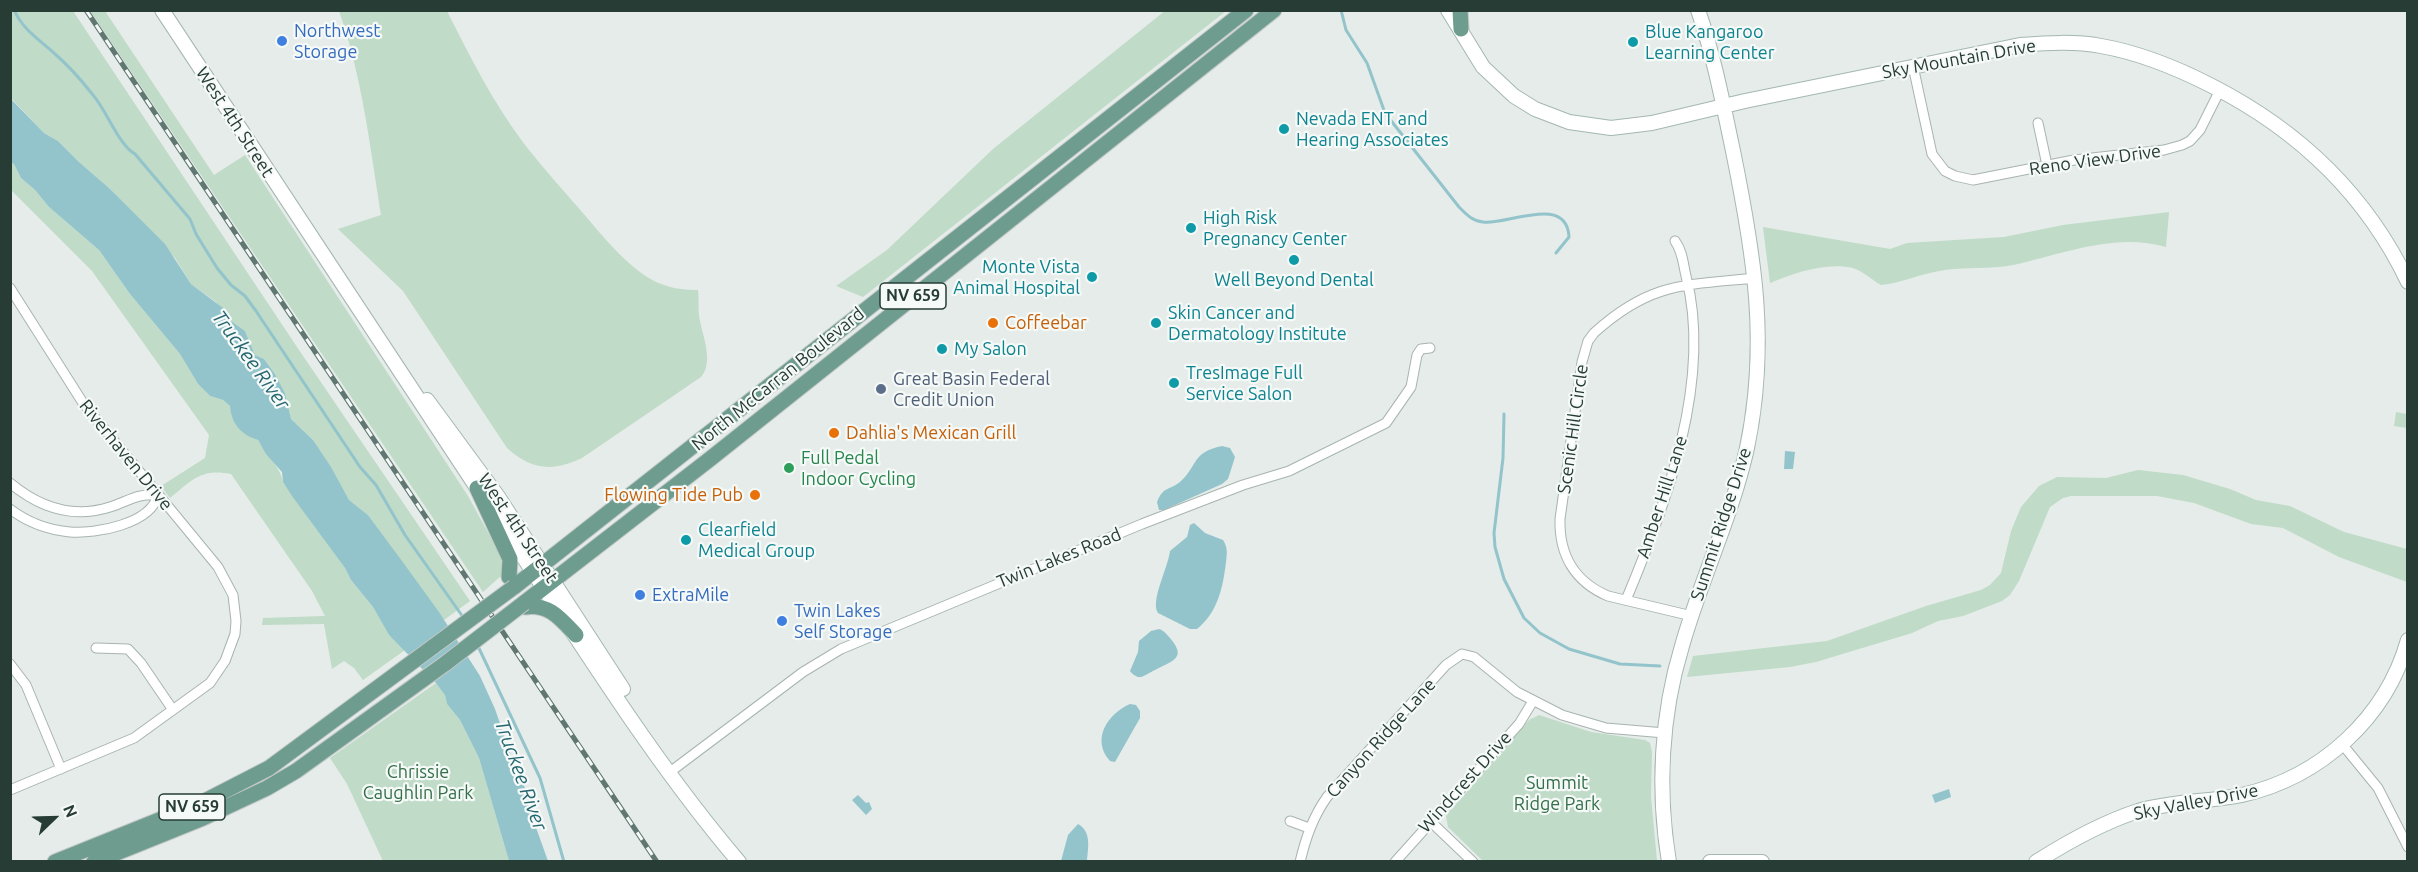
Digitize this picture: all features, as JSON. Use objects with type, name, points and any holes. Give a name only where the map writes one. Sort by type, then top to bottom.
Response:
[{"type":"main road","name":"North McCarran Boulevard","points":[[56,861],[161,820],[226,791],[269,768],[474,617],[511,582],[538,568],[797,361],[1245,10]]},
{"type":"main road","name":"North McCarran Boulevard","points":[[94,861],[235,804],[296,771],[446,663],[490,628],[525,605],[1274,10]]},
{"type":"main road","points":[[1460,10],[1461,29]]},
{"type":"main road","points":[[797,361],[812,377]]},
{"type":"main road","points":[[477,488],[510,559],[511,582]]},
{"type":"main road","points":[[525,605],[543,607],[553,611],[576,635]]},
{"type":"street","name":"West 4th Street","points":[[162,10],[477,488],[538,568]]},
{"type":"street","name":"Sky Mountain Drive","points":[[1449,10],[1483,67],[1508,91],[1535,109],[1569,122],[1594,126],[1625,126],[1724,108],[1745,101],[2020,45],[2050,42],[2100,45],[2150,58],[2220,90],[2286,130],[2322,161],[2369,215],[2408,282]]},
{"type":"street","name":"Summit Ridge Drive","points":[[1668,861],[1663,806],[1665,733],[1676,669],[1692,616],[1732,505],[1747,447],[1757,364],[1756,278],[1747,218],[1715,66],[1698,10]]},
{"type":"street","name":"Reno View Drive","points":[[1913,66],[1932,154],[1942,168],[1955,177],[1973,180],[2047,165],[2164,150],[2182,145],[2190,141],[2200,130],[2220,90]]},
{"type":"street","points":[[2038,123],[2047,165]]},
{"type":"street","name":"Amber Hill Lane","points":[[1626,600],[1666,494],[1682,439],[1692,358],[1692,312],[1682,254],[1676,241]]},
{"type":"street","name":"Scenic Hill Circle","points":[[1692,616],[1597,591],[1585,583],[1567,561],[1562,547],[1560,519],[1582,362],[1588,341],[1602,326],[1645,297],[1688,284],[1756,278]]},
{"type":"street","name":"Riverhaven Drive","points":[[10,288],[83,403],[228,582],[236,608],[236,621]]},
{"type":"street","name":"West 4th Street","points":[[348,294],[479,470],[549,585],[610,669],[670,772]]},
{"type":"street","name":"Twin Lakes Road","points":[[670,772],[803,672],[847,646],[1142,524],[1243,485],[1289,471],[1386,423],[1411,387],[1417,355],[1421,349],[1430,348]]},
{"type":"street","points":[[10,483],[36,502],[69,512],[96,511],[140,495],[158,495],[156,503],[148,513],[122,524],[93,531],[71,532],[51,529],[30,521],[10,509]]},
{"type":"street","name":"West 4th Street","points":[[549,585],[576,635],[670,772],[739,861]]},
{"type":"street","points":[[10,790],[134,738],[210,683],[219,673],[233,640],[236,621],[248,622]]},
{"type":"street","name":"Sky Valley Drive","points":[[2036,861],[2079,835],[2139,811],[2178,803],[2241,795],[2274,786],[2317,764],[2342,744],[2378,704],[2397,670],[2407,643]]},
{"type":"street","points":[[96,648],[128,648],[173,710]]},
{"type":"street","name":"Canyon Ridge Lane","points":[[1300,861],[1316,812],[1340,782],[1446,665],[1462,654],[1474,657],[1503,681],[1533,701]]},
{"type":"street","points":[[10,664],[26,685],[61,769]]},
{"type":"street","points":[[1533,701],[1562,716],[1588,724],[1606,728],[1665,733]]},
{"type":"street","name":"Windcrest Drive","points":[[1395,861],[1519,724],[1533,701]]},
{"type":"street","points":[[2342,744],[2378,788],[2408,847]]},
{"type":"street","points":[[1290,821],[1309,828]]},
{"type":"street","points":[[1430,821],[1473,861]]},
{"type":"street","points":[[1710,861],[1762,861]]},
{"type":"green space","points":[[1166,10],[1226,11],[863,297],[836,286],[887,250],[993,149]]},
{"type":"green space","points":[[11,11],[73,11],[470,601],[444,620],[368,515],[349,500],[313,440],[291,419],[285,393],[264,359],[255,355],[245,331],[231,321],[216,302],[191,284],[175,258],[109,188],[58,141],[44,133],[11,98]]},
{"type":"green space","points":[[90,11],[105,11],[214,175],[245,155],[468,496],[501,556],[502,575],[483,592]]},
{"type":"green space","points":[[339,11],[447,11],[483,80],[525,145],[606,240],[633,267],[654,281],[676,288],[698,290],[699,315],[707,355],[707,363],[701,377],[582,458],[552,467],[534,465],[507,448],[403,291],[338,229],[381,215],[354,61]]},
{"type":"green space","points":[[11,163],[14,164],[21,178],[49,207],[99,250],[130,294],[180,354],[198,384],[210,396],[223,400],[230,406],[238,427],[247,435],[258,440],[276,465],[283,482],[345,568],[351,580],[373,607],[389,635],[405,650],[363,680],[354,668],[344,661],[332,669],[324,624],[262,625],[263,618],[325,616],[312,591],[231,474],[204,474],[170,498],[161,486],[205,458],[209,435],[92,271],[11,190]]},
{"type":"green space","points":[[2169,212],[2166,247],[2147,243],[2108,243],[2013,265],[1932,272],[1881,285],[1857,269],[1832,266],[1810,270],[1770,283],[1763,227],[1890,249],[1907,243],[2004,237],[2063,225]]},
{"type":"green space","points":[[2396,412],[2407,414],[2407,428],[2394,426]]},
{"type":"green space","points":[[2138,470],[2183,475],[2230,489],[2256,500],[2290,506],[2344,532],[2407,549],[2407,582],[2339,557],[2283,528],[2251,524],[2194,503],[2157,496],[2071,496],[2063,498],[2050,507],[2019,581],[2010,595],[2002,601],[1963,616],[1938,621],[1912,633],[1816,662],[1790,667],[1687,677],[1693,656],[1827,641],[1926,606],[1981,590],[1990,585],[2001,573],[2011,531],[2021,507],[2039,486],[2057,477],[2106,478]]},
{"type":"green space","name":"Chrissie Caughlin Park","points":[[436,683],[445,694],[447,704],[460,720],[479,758],[509,861],[383,861],[347,784],[330,758]]},
{"type":"green space","name":"Summit Ridge Park","points":[[1539,715],[1591,732],[1645,740],[1650,743],[1652,752],[1651,797],[1657,861],[1483,861],[1448,827],[1446,816],[1449,812],[1529,720]]},
{"type":"water","name":"Truckee River","points":[[10,98],[44,133],[58,141],[109,188],[165,244],[191,284],[227,311],[231,321],[245,331],[255,355],[264,359],[285,393],[291,419],[313,440],[349,500],[368,515],[402,561],[439,612],[480,676],[495,709],[512,758],[521,774],[534,822],[548,861],[509,861],[479,758],[460,720],[447,704],[445,695],[389,635],[373,607],[351,580],[345,568],[292,496],[283,482],[282,472],[266,454],[258,440],[238,428],[232,418],[230,406],[223,400],[210,396],[198,384],[180,354],[130,294],[99,250],[49,207],[21,178],[14,164],[11,163]]},
{"type":"water","points":[[1222,446],[1230,448],[1235,457],[1228,479],[1222,484],[1164,510],[1159,510],[1157,502],[1162,493],[1181,481],[1205,452]]},
{"type":"water","points":[[1785,451],[1795,452],[1793,469],[1784,469]]},
{"type":"water","points":[[1194,523],[1205,533],[1223,540],[1227,553],[1223,581],[1215,607],[1197,629],[1190,629],[1158,613],[1156,601],[1170,551],[1187,537],[1190,525]]},
{"type":"water","points":[[1159,629],[1175,645],[1177,655],[1172,661],[1146,675],[1136,676],[1130,671],[1138,652],[1139,641],[1151,631]]},
{"type":"water","points":[[1130,704],[1136,705],[1140,711],[1140,718],[1115,762],[1110,761],[1102,745],[1104,728],[1114,714]]},
{"type":"water","points":[[1949,789],[1951,797],[1935,803],[1932,795]]},
{"type":"water","points":[[858,795],[866,803],[869,802],[872,809],[866,815],[852,800]]},
{"type":"water","points":[[1078,824],[1087,836],[1087,861],[1061,861],[1068,835]]},
{"type":"waterway","points":[[14,10],[27,29],[84,84],[123,143],[190,219],[196,234],[217,268],[231,285],[245,296],[256,311],[360,467],[376,485],[405,535],[463,617]]},
{"type":"waterway","points":[[1341,10],[1346,30],[1367,63],[1385,113],[1459,207],[1472,219],[1483,222],[1534,214],[1558,217],[1566,224],[1569,237],[1556,253]]},
{"type":"waterway","points":[[1504,414],[1503,458],[1494,533],[1495,547],[1504,579],[1524,618],[1540,633],[1569,649],[1620,664],[1660,666]]},
{"type":"waterway","name":"Truckee River","points":[[477,644],[540,778],[564,862]]},
{"type":"railway","points":[[86,10],[657,862]]},
{"type":"place","name":"Northwest Storage","points":[[282,41]]},
{"type":"place","name":"Blue Kangaroo Learning Center","points":[[1633,42]]},
{"type":"place","name":"Nevada ENT and Hearing Associates","points":[[1284,129]]},
{"type":"place","name":"High Risk Pregnancy Center","points":[[1191,228]]},
{"type":"place","name":"Well Beyond Dental","points":[[1294,260]]},
{"type":"place","name":"Monte Vista Animal Hospital","points":[[1092,277]]},
{"type":"place","name":"Coffeebar","points":[[993,323]]},
{"type":"place","name":"Skin Cancer and Dermatology Institute","points":[[1156,323]]},
{"type":"place","name":"My Salon","points":[[942,349]]},
{"type":"place","name":"TresImage Full Service Salon","points":[[1174,383]]},
{"type":"place","name":"Great Basin Federal Credit Union","points":[[881,389]]},
{"type":"place","name":"Dahlia's Mexican Grill","points":[[834,433]]},
{"type":"place","name":"Full Pedal Indoor Cycling","points":[[789,468]]},
{"type":"place","name":"Flowing Tide Pub","points":[[755,495]]},
{"type":"place","name":"Clearfield Medical Group","points":[[686,540]]},
{"type":"place","name":"ExtraMile","points":[[640,595]]},
{"type":"place","name":"Twin Lakes Self Storage","points":[[782,621]]}]
